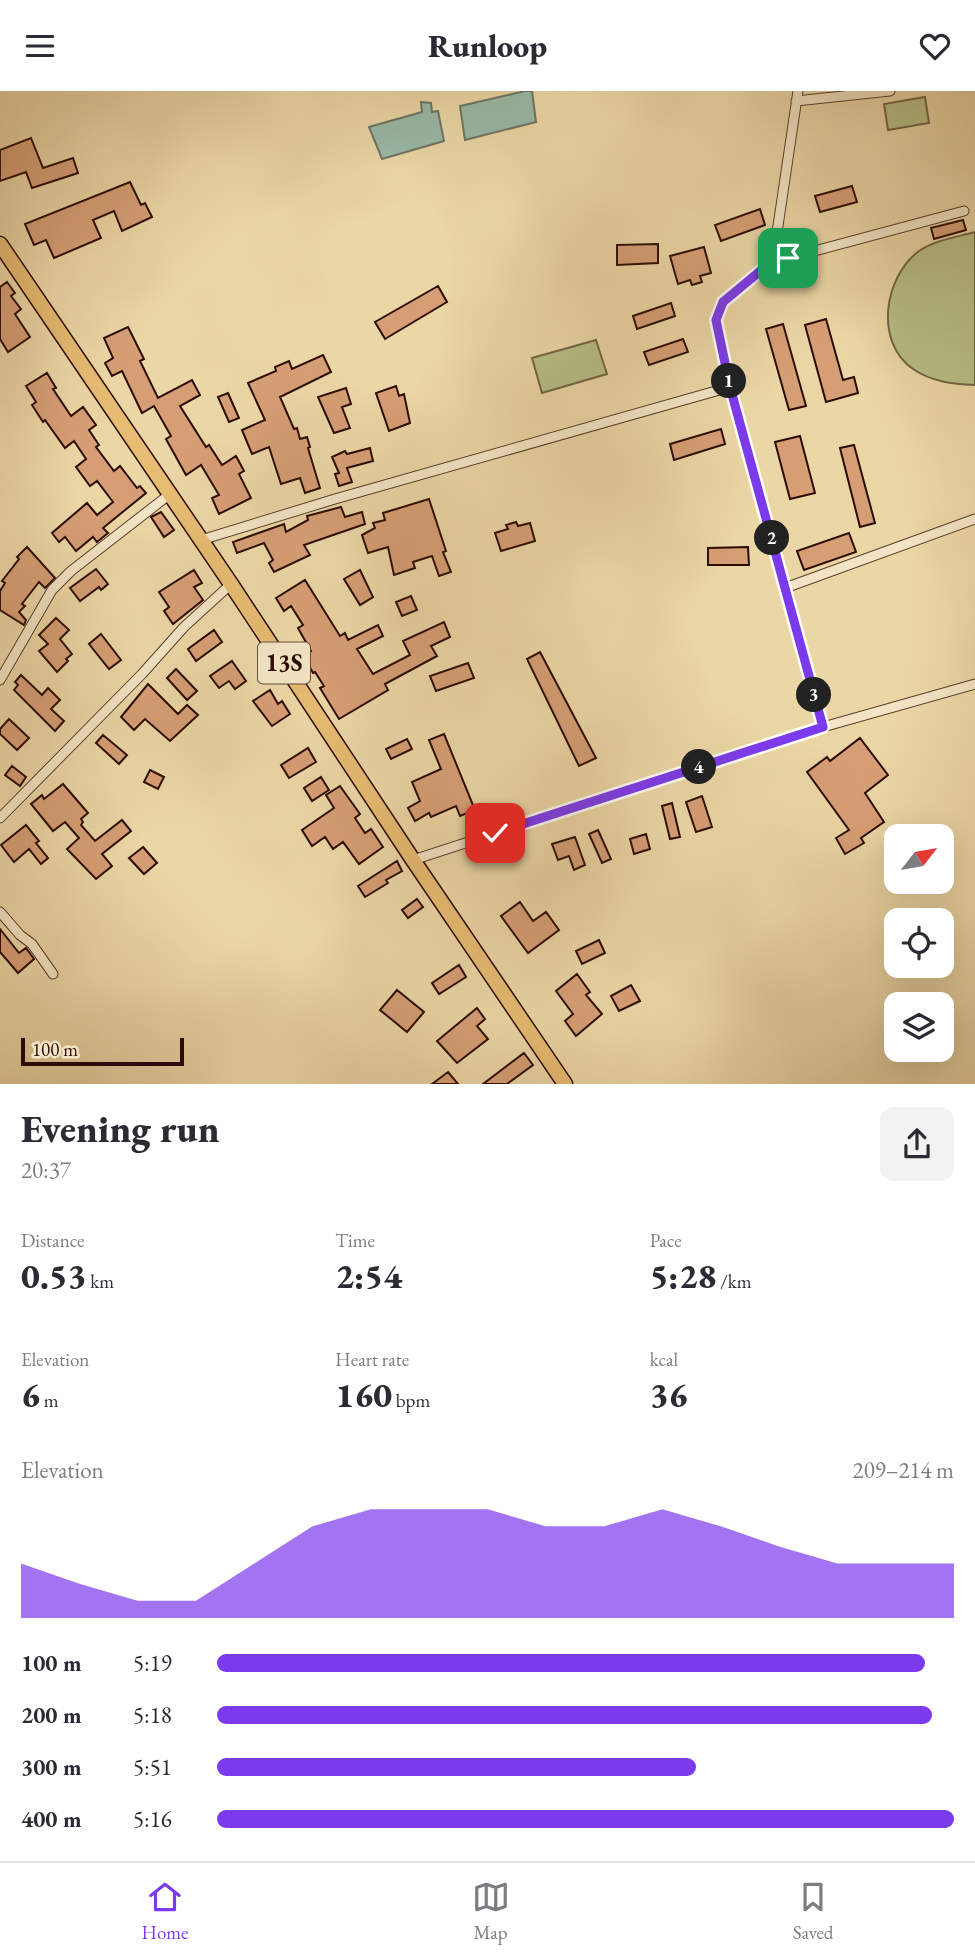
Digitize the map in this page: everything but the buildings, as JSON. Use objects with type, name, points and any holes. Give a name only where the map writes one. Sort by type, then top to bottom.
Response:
[{"type":"highway","name":"13S","points":[[0,244],[231,583],[565,1084]]},
{"type":"street","points":[[777,257],[775,246],[797,96],[890,91]]},
{"type":"street","points":[[823,727],[730,387],[716,320],[719,309],[723,302],[777,257],[788,258],[964,211]]},
{"type":"street","points":[[201,540],[335,499],[730,387]]},
{"type":"street","points":[[0,680],[52,590],[71,571],[170,494]]},
{"type":"street","points":[[785,588],[975,519]]},
{"type":"street","points":[[0,818],[142,674],[184,627],[231,583]]},
{"type":"street","points":[[413,859],[823,727],[975,684]]},
{"type":"street","points":[[0,912],[20,935],[32,944],[53,974]]},
{"type":"green space","points":[[925,97],[929,123],[888,130],[884,104]]},
{"type":"green space","points":[[975,232],[975,385],[935,380],[913,369],[901,357],[893,343],[888,310],[891,293],[907,262],[919,251],[939,241]]},
{"type":"green space","points":[[596,340],[607,374],[542,393],[532,358]]},
{"type":"shaded area","points":[[532,91],[536,122],[465,140],[460,106]]},
{"type":"shaded area","points":[[421,102],[431,103],[432,112],[438,111],[444,141],[382,159],[369,127],[422,112]]},
{"type":"route","points":[[495,833],[823,727],[730,387],[716,320],[723,302],[777,257],[788,258]]}]
